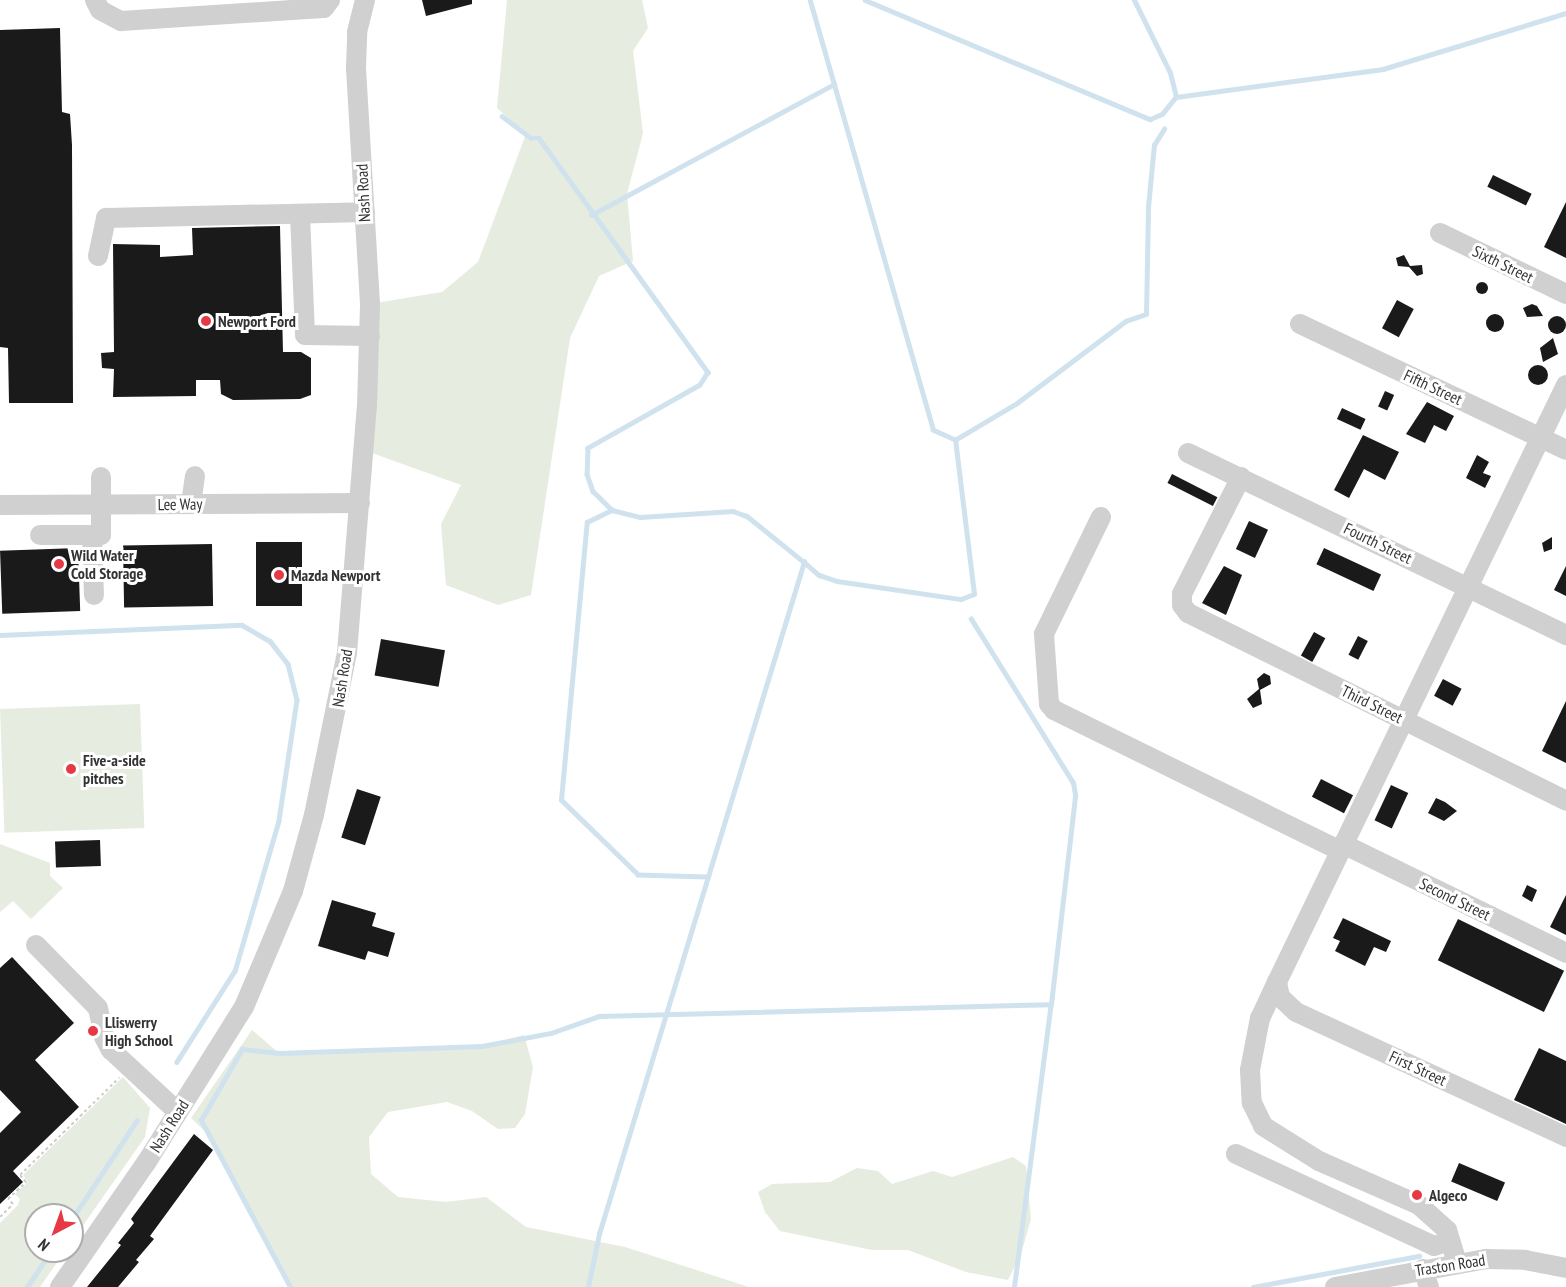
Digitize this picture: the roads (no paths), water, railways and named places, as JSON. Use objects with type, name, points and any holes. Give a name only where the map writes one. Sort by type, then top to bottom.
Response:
[{"type":"street","points":[[95,0],[100,10],[121,21],[324,8],[330,0]]},
{"type":"street","name":"Nash Road","points":[[60,1287],[178,1112],[244,1007],[293,891],[335,724],[347,653],[360,503],[370,336],[356,68],[357,32],[365,0]]},
{"type":"street","points":[[98,256],[106,218],[364,212]]},
{"type":"street","points":[[300,215],[305,335],[370,336]]},
{"type":"street","name":"Sixth Street","points":[[1440,233],[1566,294]]},
{"type":"street","name":"Fifth Street","points":[[1300,324],[1566,450]]},
{"type":"street","points":[[1457,1263],[1446,1230],[1419,1205],[1319,1161],[1263,1126],[1252,1103],[1250,1070],[1260,1018],[1403,720],[1470,588],[1566,385]]},
{"type":"street","name":"Fourth Street","points":[[1188,453],[1566,635]]},
{"type":"street","points":[[191,504],[195,476]]},
{"type":"street","points":[[40,535],[102,535],[101,477]]},
{"type":"street","name":"Third Street","points":[[1241,477],[1182,594],[1182,605],[1193,615],[1566,801]]},
{"type":"street","name":"Lee Way","points":[[0,505],[360,503]]},
{"type":"street","name":"Second Street","points":[[1101,517],[1044,634],[1049,704],[1054,710],[1566,953]]},
{"type":"street","points":[[92,536],[94,596]]},
{"type":"street","points":[[36,945],[98,1008],[104,1037],[111,1050],[178,1112]]},
{"type":"street","name":"First Street","points":[[1277,986],[1285,1003],[1296,1012],[1566,1137]]},
{"type":"street","points":[[1236,1154],[1434,1246],[1450,1241]]},
{"type":"street","name":"Traston Road","points":[[1335,1287],[1426,1278],[1457,1263],[1511,1259],[1566,1268]]},
{"type":"waterway","points":[[588,1287],[599,1234],[804,562],[819,575],[837,581],[961,599],[974,594],[955,440],[933,430],[810,0]]},
{"type":"waterway","points":[[865,0],[1150,119],[1162,114],[1176,97],[1170,73],[1134,0]]},
{"type":"waterway","points":[[1176,97],[1383,69],[1566,13]]},
{"type":"waterway","points":[[591,215],[834,84]]},
{"type":"waterway","points":[[502,116],[531,138],[539,138],[708,372],[700,385],[588,448],[587,474],[593,491],[612,510]]},
{"type":"waterway","points":[[955,440],[1017,403],[1126,321],[1146,314],[1148,207],[1154,145],[1164,129]]},
{"type":"waterway","points":[[706,877],[638,875],[561,800],[587,522],[612,510],[640,517],[733,511],[747,516],[804,562]]},
{"type":"waterway","points":[[290,1287],[201,1120],[242,1049],[279,1053],[482,1046],[551,1033],[599,1016],[1051,1004],[1075,795],[1073,783],[971,619]]},
{"type":"waterway","points":[[0,635],[242,625],[270,641],[288,664],[297,700],[279,821],[235,971],[177,1062]]},
{"type":"waterway","points":[[1014,1287],[1051,1004]]},
{"type":"waterway","points":[[83,1203],[137,1120]]},
{"type":"waterway","points":[[1253,1287],[1419,1256]]},
{"type":"waterway","points":[[27,1287],[43,1263]]},
{"type":"place","name":"Newport Ford","points":[[206,321]]},
{"type":"place","name":"Wild Water Cold Storage","points":[[59,564]]},
{"type":"place","name":"Mazda Newport","points":[[279,575]]},
{"type":"place","name":"Five-a-side pitches","points":[[71,769]]},
{"type":"place","name":"Lliswerry High School","points":[[93,1031]]},
{"type":"place","name":"Algeco","points":[[1417,1195]]}]
